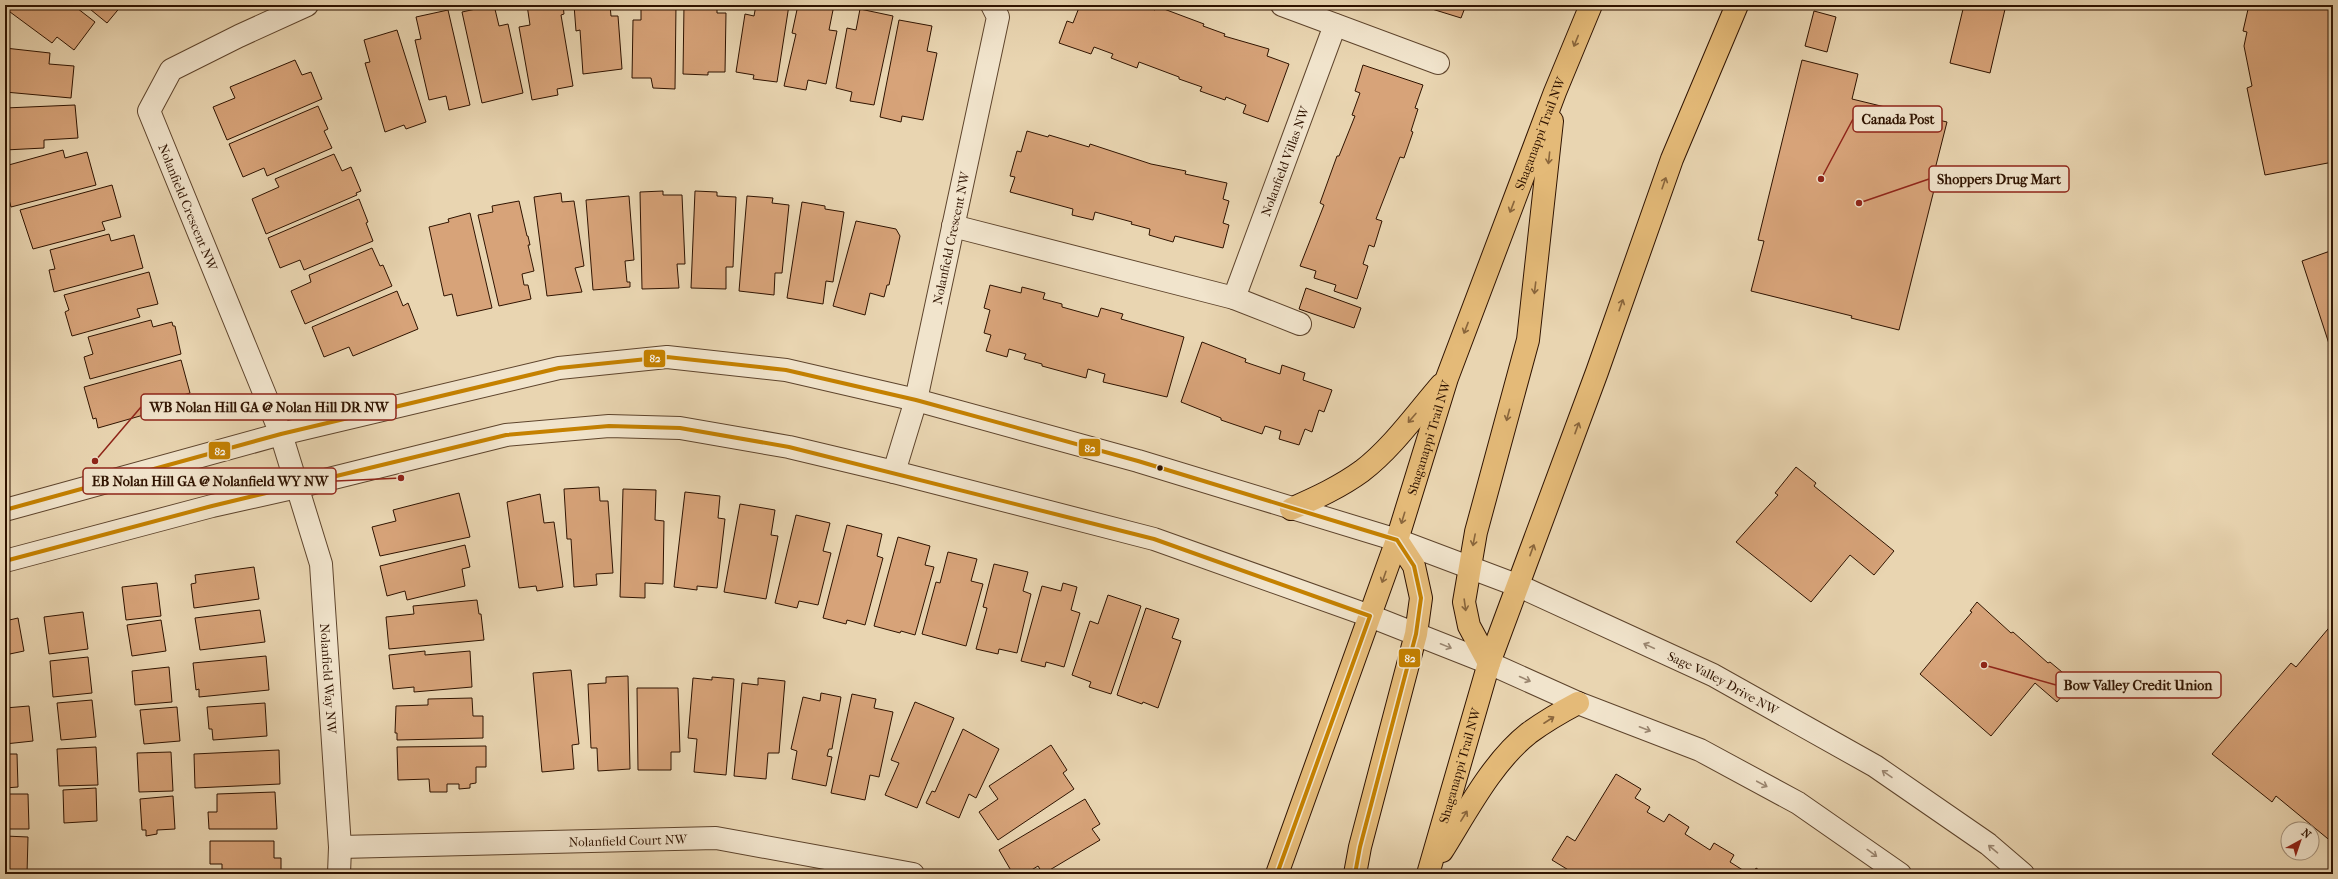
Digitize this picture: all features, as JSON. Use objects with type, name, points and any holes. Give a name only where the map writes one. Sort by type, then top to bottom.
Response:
[{"type":"main road","name":"Shaganappi Trail NW","points":[[1277,874],[1397,540],[1447,378],[1556,92],[1591,5]]},
{"type":"main road","name":"Shaganappi Trail NW","points":[[1428,873],[1489,663],[1519,586],[1672,159],[1737,5]]},
{"type":"main road","points":[[1489,663],[1469,626],[1464,602],[1476,532],[1528,340],[1556,92]]},
{"type":"main road","points":[[1291,509],[1336,488],[1362,471],[1386,450],[1447,378]]},
{"type":"main road","points":[[1356,874],[1360,847],[1416,634],[1421,598],[1414,566],[1397,540]]},
{"type":"main road","points":[[1428,873],[1483,786],[1512,750],[1528,734],[1578,703]]},
{"type":"street","name":"Nolanfield Crescent NW","points":[[297,487],[281,434],[149,111],[171,70],[239,36],[307,5]]},
{"type":"street","name":"Nolanfield Crescent NW","points":[[894,472],[916,400],[998,16],[992,5]]},
{"type":"street","points":[[1282,5],[1438,63]]},
{"type":"street","name":"Nolanfield Villas NW","points":[[1234,298],[1335,25]]},
{"type":"street","points":[[953,226],[1234,298],[1300,324]]},
{"type":"street","name":"Sage Valley Drive NW","points":[[5,510],[281,434],[559,368],[666,357],[786,370],[916,400],[1138,461],[1291,509],[1397,540],[1519,586],[1713,675],[1875,766],[1988,844],[2023,874]]},
{"type":"street","points":[[5,561],[212,506],[297,487],[506,435],[609,426],[680,428],[789,447],[894,472],[1154,539],[1370,616],[1489,663],[1578,703],[1700,750],[1798,803],[1900,874]]},
{"type":"street","name":"Nolanfield Way NW","points":[[297,487],[321,564],[340,847],[339,874]]},
{"type":"street","name":"Nolanfield Court NW","points":[[340,847],[716,838],[913,874]]},
{"type":"building","points":[[9,5],[73,5],[95,22],[74,50],[57,37],[52,43],[6,9]]},
{"type":"building","points":[[85,5],[122,5],[107,23]]},
{"type":"building","points":[[494,5],[499,26],[508,24],[523,93],[482,103],[462,12]]},
{"type":"building","points":[[527,5],[563,5],[564,14],[561,15],[573,86],[557,89],[558,95],[532,100],[519,27],[530,25]]},
{"type":"building","points":[[574,5],[610,5],[611,16],[618,16],[622,69],[583,74],[580,30],[576,31]]},
{"type":"building","points":[[641,5],[676,5],[675,89],[653,88],[651,78],[632,78],[633,20],[641,20]]},
{"type":"building","points":[[684,5],[717,5],[717,13],[726,13],[725,72],[708,72],[708,75],[683,74]]},
{"type":"building","points":[[756,5],[789,5],[777,82],[753,79],[754,75],[736,72],[745,14],[754,16]]},
{"type":"building","points":[[798,5],[834,5],[829,30],[837,31],[826,84],[808,80],[806,90],[784,86],[796,34],[792,33]]},
{"type":"building","points":[[1080,5],[1141,5],[1155,10],[1156,6],[1204,24],[1203,26],[1225,34],[1224,36],[1269,49],[1267,56],[1289,64],[1268,122],[1243,113],[1246,105],[1226,97],[1225,100],[1200,91],[1202,87],[1179,79],[1179,77],[1139,62],[1137,68],[1111,58],[1113,54],[1094,47],[1091,54],[1059,43],[1067,21],[1073,23]]},
{"type":"building","points":[[1419,5],[1466,5],[1461,18]]},
{"type":"building","points":[[1964,5],[2006,5],[1990,73],[1950,63]]},
{"type":"building","points":[[2249,5],[2333,5],[2333,31],[2330,45],[2333,44],[2333,162],[2265,175],[2247,88],[2252,86],[2244,46],[2247,32],[2243,31]]},
{"type":"building","points":[[860,9],[893,16],[874,105],[850,101],[852,92],[836,88],[847,28],[856,30]]},
{"type":"building","points":[[448,10],[470,105],[449,110],[446,96],[429,100],[415,40],[421,39],[416,17]]},
{"type":"building","points":[[1814,11],[1836,17],[1827,52],[1805,46]]},
{"type":"building","points":[[899,20],[932,26],[927,51],[937,53],[923,120],[902,116],[901,122],[880,117]]},
{"type":"building","points":[[397,30],[426,122],[406,129],[404,125],[385,132],[365,63],[370,62],[364,40]]},
{"type":"building","points":[[5,48],[50,53],[49,64],[74,66],[71,98],[5,92]]},
{"type":"building","points":[[295,60],[302,75],[311,72],[322,99],[227,140],[213,107],[235,98],[230,87]]},
{"type":"building","points":[[1802,60],[1858,74],[1852,99],[1947,122],[1933,177],[1937,178],[1899,330],[1851,318],[1852,316],[1751,291],[1764,241],[1758,240]]},
{"type":"building","points":[[1363,65],[1423,85],[1415,108],[1418,109],[1411,131],[1413,132],[1404,158],[1400,157],[1376,219],[1382,221],[1374,247],[1369,245],[1363,264],[1368,266],[1357,299],[1334,291],[1336,285],[1314,278],[1316,271],[1300,266],[1324,205],[1320,203],[1337,156],[1339,156],[1355,116],[1352,115],[1360,93],[1355,91]]},
{"type":"building","points":[[75,105],[78,138],[44,140],[44,148],[5,150],[5,108]]},
{"type":"building","points":[[318,106],[328,129],[324,131],[332,148],[267,176],[264,168],[243,177],[229,144]]},
{"type":"building","points":[[1027,131],[1048,137],[1049,135],[1089,147],[1090,144],[1151,164],[1186,171],[1185,174],[1227,183],[1223,199],[1229,201],[1223,223],[1229,225],[1223,248],[1175,236],[1173,242],[1149,235],[1150,229],[1131,224],[1132,222],[1095,212],[1093,220],[1072,215],[1073,209],[1010,192],[1015,177],[1010,176],[1017,151],[1021,152]]},
{"type":"building","points":[[63,150],[65,158],[87,152],[96,185],[11,207],[7,192],[5,192],[5,166]]},
{"type":"building","points":[[334,154],[342,171],[351,167],[361,191],[356,193],[357,195],[266,234],[252,199],[279,187],[275,179]]},
{"type":"building","points":[[112,185],[121,217],[102,222],[105,230],[33,249],[20,210]]},
{"type":"building","points":[[663,191],[663,195],[682,195],[685,264],[677,264],[679,288],[642,289],[640,192]]},
{"type":"building","points":[[695,191],[717,192],[717,196],[736,197],[733,267],[726,267],[726,289],[691,288]]},
{"type":"building","points":[[561,193],[562,202],[574,201],[584,266],[575,268],[582,292],[547,296],[534,197]]},
{"type":"building","points":[[629,196],[634,260],[625,261],[627,282],[630,282],[630,287],[593,290],[586,200]]},
{"type":"building","points":[[747,196],[773,198],[772,203],[789,205],[782,273],[775,273],[774,295],[739,291]]},
{"type":"building","points":[[359,199],[368,222],[366,223],[373,241],[304,270],[300,260],[280,268],[268,238]]},
{"type":"building","points":[[519,201],[530,245],[528,245],[534,271],[522,274],[524,285],[528,285],[531,299],[499,306],[478,215],[493,212],[492,206]]},
{"type":"building","points":[[802,202],[825,206],[825,209],[844,212],[833,282],[826,281],[823,304],[787,298]]},
{"type":"building","points":[[470,213],[492,308],[457,316],[452,294],[444,296],[429,227],[449,222],[448,219]]},
{"type":"building","points":[[856,221],[896,229],[900,236],[889,285],[887,285],[884,297],[870,293],[865,315],[833,306]]},
{"type":"building","points":[[109,234],[111,241],[134,235],[143,268],[54,292],[49,270],[55,269],[50,250]]},
{"type":"building","points":[[372,248],[380,266],[383,265],[392,286],[305,324],[291,291],[311,282],[309,275]]},
{"type":"building","points":[[2333,250],[2333,356],[2302,261]]},
{"type":"building","points":[[149,272],[158,304],[137,309],[140,317],[72,336],[65,312],[69,310],[64,295]]},
{"type":"building","points":[[990,285],[1021,293],[1022,287],[1045,293],[1043,299],[1062,304],[1062,307],[1098,317],[1101,308],[1123,314],[1121,319],[1184,337],[1167,397],[1103,382],[1105,374],[1088,369],[1086,378],[1042,366],[1042,364],[1024,359],[1026,354],[1009,349],[1007,357],[986,351],[991,335],[984,333],[990,310],[984,308]]},
{"type":"building","points":[[1306,288],[1361,308],[1354,328],[1299,309]]},
{"type":"building","points":[[397,291],[403,306],[408,303],[418,329],[353,356],[349,347],[324,357],[312,327]]},
{"type":"building","points":[[151,320],[153,327],[172,322],[173,326],[175,326],[181,354],[90,379],[84,357],[93,354],[88,337]]},
{"type":"building","points":[[1202,342],[1246,359],[1245,362],[1280,374],[1282,365],[1305,373],[1303,380],[1332,390],[1324,412],[1319,410],[1312,432],[1305,429],[1299,445],[1279,439],[1281,431],[1265,426],[1262,434],[1221,420],[1221,418],[1181,402]]},
{"type":"building","points":[[181,360],[190,393],[166,400],[168,408],[98,428],[96,418],[93,419],[84,387]]},
{"type":"building","points":[[1796,467],[1816,483],[1814,486],[1894,551],[1874,575],[1850,555],[1811,602],[1736,542],[1778,495],[1775,493]]},
{"type":"building","points":[[599,487],[600,501],[608,501],[613,573],[596,574],[597,585],[574,587],[571,539],[567,539],[564,489]]},
{"type":"building","points":[[623,489],[656,490],[655,520],[664,521],[663,584],[645,583],[645,598],[620,597]]},
{"type":"building","points":[[685,492],[720,496],[718,518],[725,519],[717,588],[697,586],[697,590],[674,587]]},
{"type":"building","points":[[459,493],[470,537],[380,556],[372,527],[396,521],[393,510]]},
{"type":"building","points":[[540,494],[544,523],[554,522],[563,587],[537,591],[536,586],[519,588],[507,502]]},
{"type":"building","points":[[740,504],[775,510],[771,535],[778,536],[766,599],[724,592]]},
{"type":"building","points":[[796,515],[830,523],[823,551],[831,553],[818,605],[799,601],[797,608],[775,603]]},
{"type":"building","points":[[847,525],[882,534],[877,556],[883,558],[865,625],[847,620],[846,624],[823,618]]},
{"type":"building","points":[[898,537],[930,546],[925,565],[934,567],[915,635],[901,631],[900,633],[874,626]]},
{"type":"building","points":[[465,545],[470,567],[462,569],[465,586],[407,600],[405,591],[387,596],[380,566]]},
{"type":"building","points":[[948,552],[977,559],[971,581],[983,584],[966,646],[922,634],[936,582],[940,583]]},
{"type":"building","points":[[994,564],[1028,572],[1023,591],[1031,594],[1017,653],[999,649],[998,654],[976,649],[987,608],[983,607]]},
{"type":"building","points":[[254,567],[259,599],[194,608],[191,584],[196,583],[195,575]]},
{"type":"building","points":[[157,583],[161,616],[126,620],[122,587]]},
{"type":"building","points":[[1063,583],[1077,587],[1071,610],[1080,613],[1064,667],[1046,662],[1045,667],[1021,661],[1042,586],[1061,591]]},
{"type":"building","points":[[1108,595],[1141,606],[1111,694],[1089,687],[1091,682],[1072,675],[1090,621],[1098,624]]},
{"type":"building","points":[[477,600],[479,614],[481,614],[484,640],[389,649],[386,617],[414,614],[413,606]]},
{"type":"building","points":[[1977,602],[2011,633],[2013,632],[2048,663],[2050,662],[2074,682],[2057,702],[2035,683],[1991,736],[1920,674],[1972,612],[1970,611]]},
{"type":"building","points":[[1146,608],[1179,619],[1172,638],[1181,641],[1158,708],[1117,695]]},
{"type":"building","points":[[260,610],[265,642],[200,650],[195,618]]},
{"type":"building","points":[[83,612],[88,649],[49,654],[44,617]]},
{"type":"building","points":[[18,618],[24,651],[5,655],[5,621]]},
{"type":"building","points":[[161,620],[166,651],[132,656],[127,625]]},
{"type":"building","points":[[2333,623],[2333,843],[2320,832],[2320,821],[2306,821],[2276,796],[2272,802],[2212,754],[2291,663],[2296,667]]},
{"type":"building","points":[[425,651],[425,655],[470,651],[472,687],[414,692],[414,687],[393,689],[389,655]]},
{"type":"building","points":[[266,656],[269,690],[199,697],[199,689],[196,690],[193,663]]},
{"type":"building","points":[[88,657],[92,693],[53,697],[50,661]]},
{"type":"building","points":[[5,667],[9,701],[5,701]]},
{"type":"building","points":[[169,667],[172,702],[135,705],[132,671]]},
{"type":"building","points":[[571,670],[579,744],[572,745],[574,769],[542,772],[533,673]]},
{"type":"building","points":[[628,676],[630,769],[598,771],[597,748],[591,748],[588,684],[606,683],[606,677]]},
{"type":"building","points":[[712,677],[734,679],[726,775],[694,772],[697,739],[688,738],[693,678],[712,680]]},
{"type":"building","points":[[758,678],[785,681],[779,753],[768,753],[766,779],[734,776],[742,683],[758,685]]},
{"type":"building","points":[[637,688],[678,688],[680,752],[671,752],[671,770],[638,770]]},
{"type":"building","points":[[821,693],[841,697],[832,749],[829,749],[827,756],[832,757],[826,786],[792,779],[797,751],[791,749],[803,697],[820,701]]},
{"type":"building","points":[[852,694],[876,699],[874,708],[893,712],[879,777],[870,775],[865,800],[831,793]]},
{"type":"building","points":[[472,698],[473,716],[483,716],[483,738],[397,740],[397,733],[395,733],[396,706],[428,705],[428,699]]},
{"type":"building","points":[[92,700],[96,737],[61,740],[57,703]]},
{"type":"building","points":[[915,702],[954,718],[917,808],[885,795],[899,763],[891,760]]},
{"type":"building","points":[[265,703],[267,736],[213,740],[212,729],[209,729],[207,707]]},
{"type":"building","points":[[29,706],[33,741],[5,744],[5,708]]},
{"type":"building","points":[[177,707],[180,741],[144,744],[140,710]]},
{"type":"building","points":[[963,729],[999,749],[976,798],[969,794],[959,818],[926,803],[932,791],[935,792]]},
{"type":"building","points":[[1051,745],[1067,770],[1063,773],[1074,789],[998,840],[979,812],[998,799],[989,786]]},
{"type":"building","points":[[486,746],[486,767],[476,767],[476,783],[470,784],[470,788],[459,789],[459,784],[447,784],[447,792],[430,792],[429,779],[398,780],[397,747]]},
{"type":"building","points":[[96,747],[98,785],[59,786],[57,749]]},
{"type":"building","points":[[279,750],[280,784],[195,788],[194,754]]},
{"type":"building","points":[[171,752],[173,791],[139,792],[137,753]]},
{"type":"building","points":[[5,754],[17,754],[18,787],[5,788]]},
{"type":"building","points":[[1616,774],[1641,789],[1635,798],[1650,807],[1647,812],[1664,822],[1669,814],[1689,827],[1685,834],[1710,850],[1714,843],[1734,855],[1730,862],[1749,874],[1575,874],[1552,860],[1567,836],[1575,841]]},
{"type":"building","points":[[96,788],[97,821],[64,823],[63,790]]},
{"type":"building","points":[[275,792],[277,829],[209,829],[208,812],[217,812],[217,794]]},
{"type":"building","points":[[5,794],[28,794],[29,829],[5,829]]},
{"type":"building","points":[[173,796],[175,829],[157,830],[157,834],[146,836],[146,830],[142,830],[140,799]]},
{"type":"building","points":[[1085,799],[1100,824],[1092,829],[1100,840],[1043,874],[1038,866],[1025,874],[1013,874],[999,850]]},
{"type":"building","points":[[5,836],[28,837],[27,874],[5,874]]},
{"type":"building","points":[[210,841],[274,841],[274,858],[281,858],[281,873],[222,873],[222,864],[210,864]]},
{"type":"building","points":[[1756,868],[1765,874],[1753,874]]},
{"type":"transit line","name":"82","points":[[5,510],[281,434],[559,368],[667,357],[786,370],[916,400],[1138,461],[1397,540],[1414,566],[1421,598],[1416,634],[1360,847],[1355,874]]},
{"type":"transit line","name":"82","points":[[5,561],[212,506],[506,435],[609,426],[680,428],[789,447],[1154,539],[1370,616],[1277,874]]},
{"type":"place","name":"Canada Post","points":[[1821,179]]},
{"type":"place","name":"Shoppers Drug Mart","points":[[1859,203]]},
{"type":"place","name":"WB Nolan Hill GA @ Nolan Hill DR NW","points":[[95,461]]},
{"type":"place","name":"EB Nolan Hill GA @ Nolanfield WY NW","points":[[401,478]]},
{"type":"place","name":"Bow Valley Credit Union","points":[[1984,665]]}]
